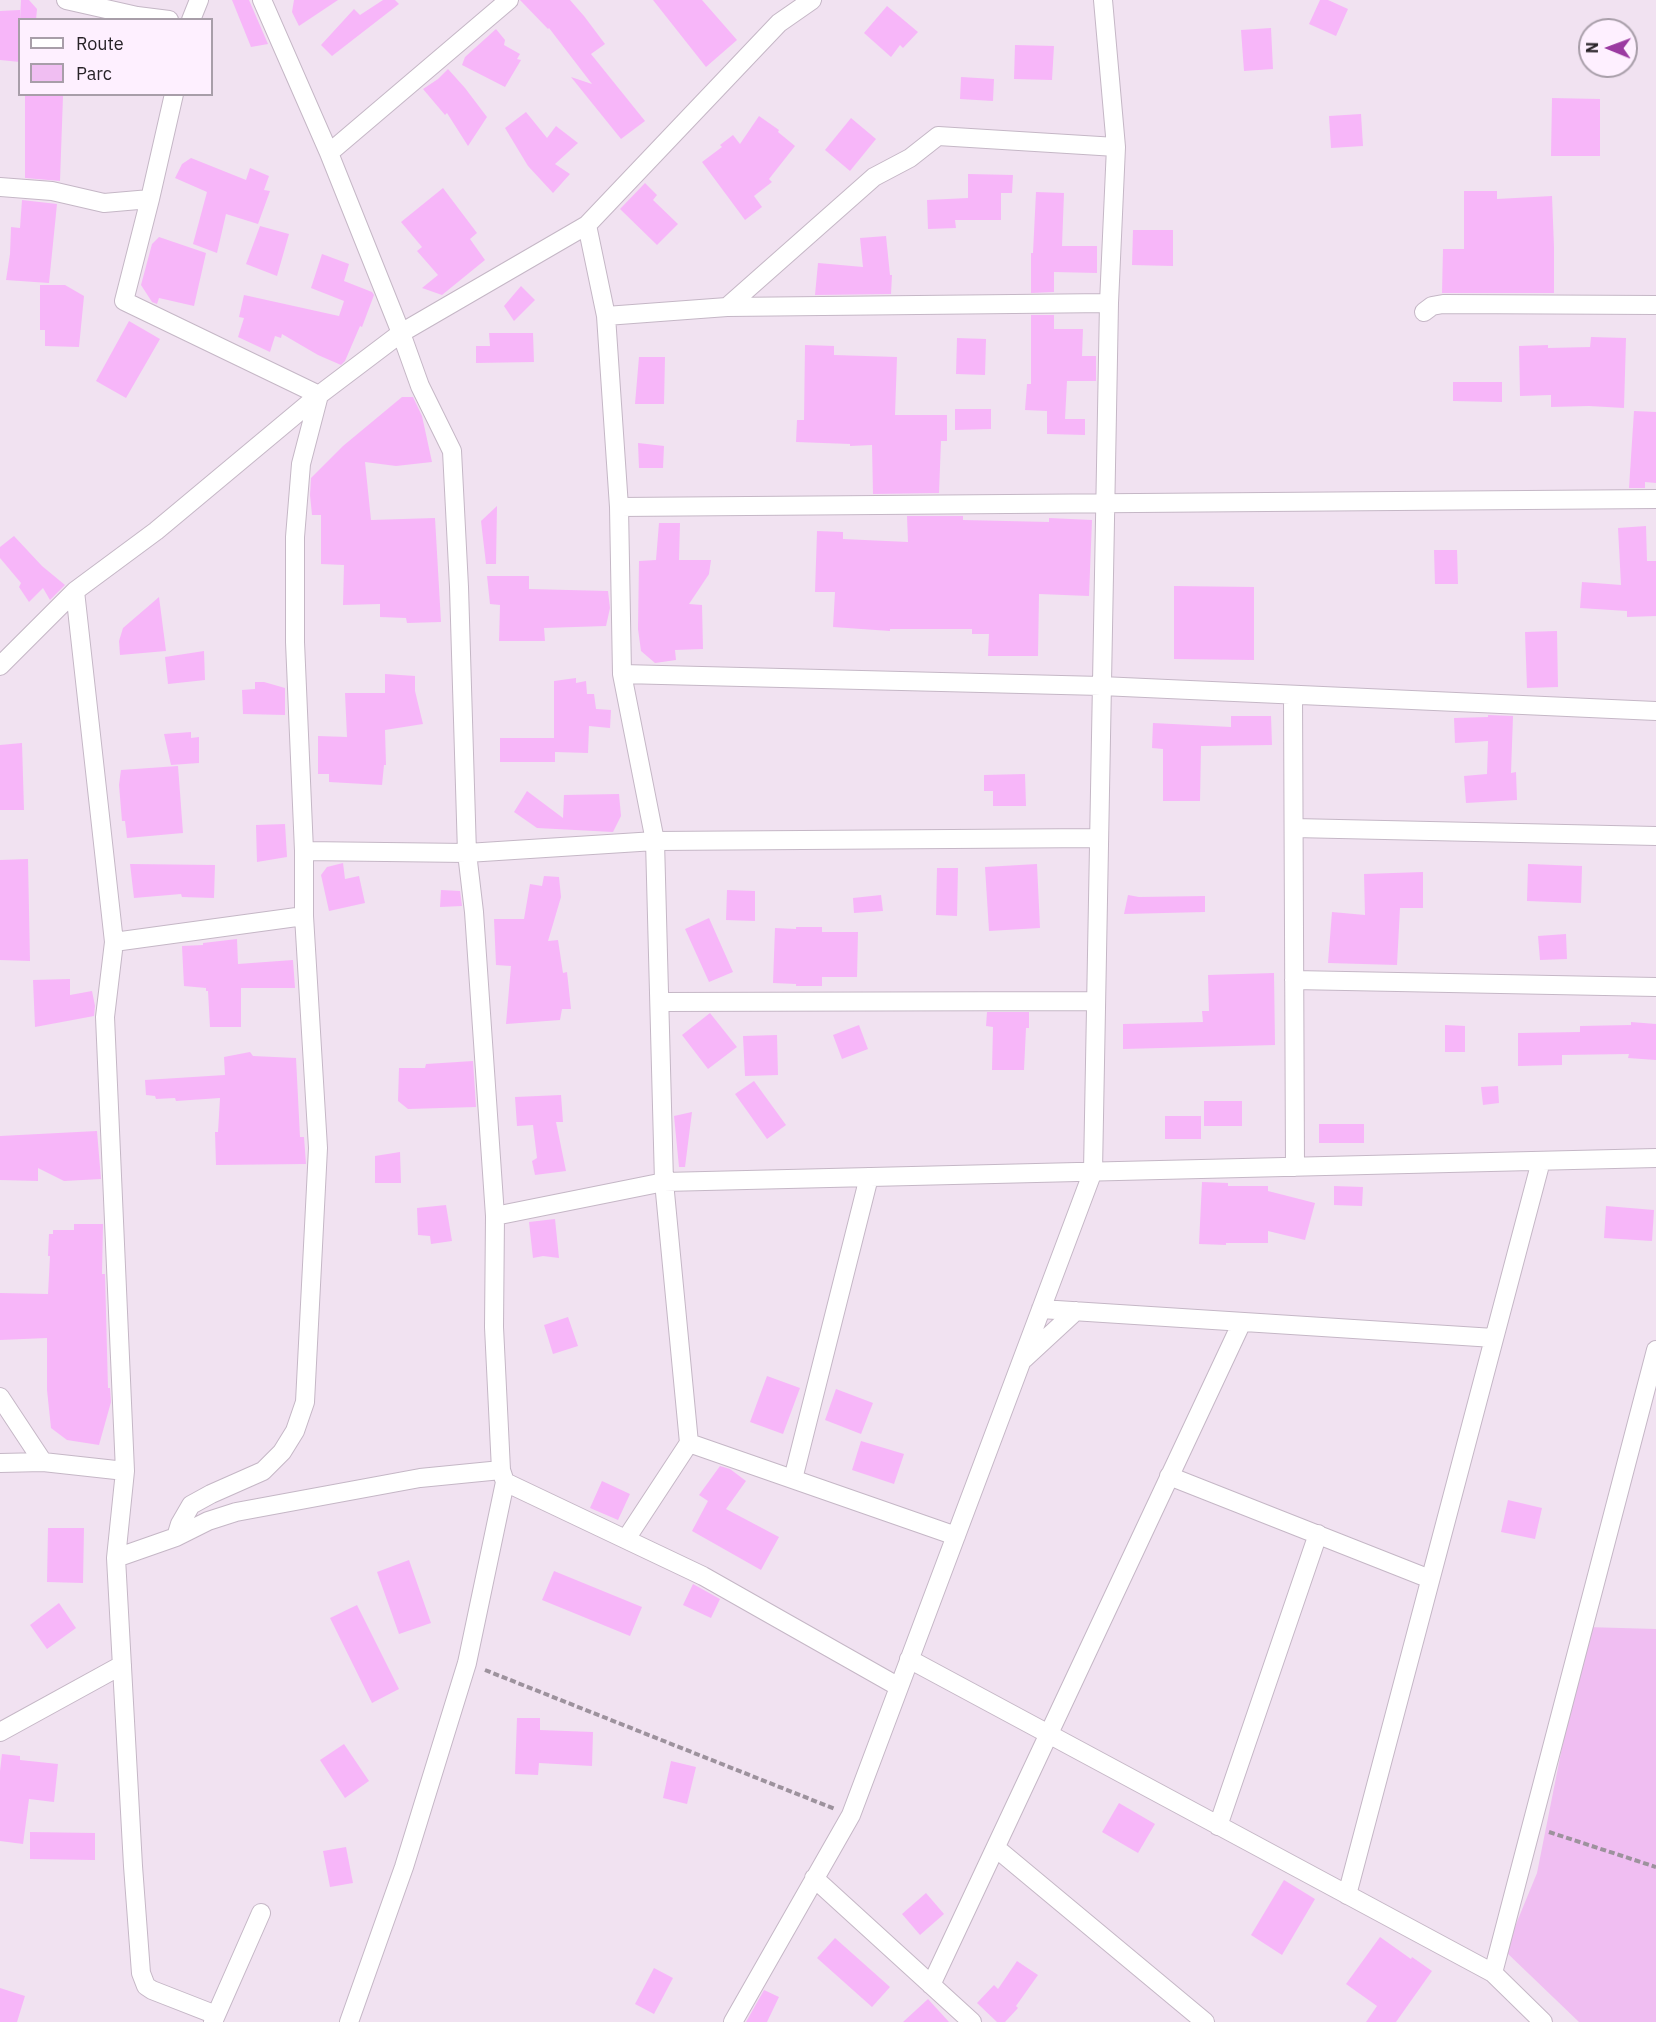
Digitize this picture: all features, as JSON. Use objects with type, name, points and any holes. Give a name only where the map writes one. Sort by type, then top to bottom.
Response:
[{"type":"street","points":[[66,0],[153,18]]},
{"type":"street","points":[[192,18],[200,0]]},
{"type":"street","points":[[261,0],[329,153],[420,386],[452,451],[459,587],[467,853],[474,912],[495,1216],[494,1327],[503,1476],[467,1663],[404,1867],[349,2022]]},
{"type":"street","points":[[329,153],[509,0]]},
{"type":"street","points":[[0,666],[75,591],[156,531],[319,395],[401,333],[586,225],[779,23],[812,0]]},
{"type":"street","points":[[733,2022],[851,1815],[1093,1171],[1109,303],[1116,147],[1103,0]]},
{"type":"street","points":[[174,96],[124,301],[319,395]]},
{"type":"street","points":[[727,307],[874,177],[910,158],[938,136],[1116,147]]},
{"type":"street","points":[[0,187],[52,191],[104,203],[150,199]]},
{"type":"street","points":[[586,225],[606,316],[619,507],[622,674],[655,840],[664,1182],[689,1443],[626,1539]]},
{"type":"street","points":[[606,316],[727,307],[1109,303]]},
{"type":"street","points":[[1424,312],[1432,306],[1443,304],[1656,304]]},
{"type":"street","points":[[176,1537],[180,1524],[191,1505],[263,1471],[282,1452],[295,1431],[305,1402],[318,1148],[304,916],[304,851],[295,642],[296,537],[300,464],[319,395]]},
{"type":"street","points":[[619,507],[1656,499]]},
{"type":"street","points":[[75,591],[114,942],[105,1017],[125,1471],[116,1558],[133,1866],[141,1973],[146,1986],[215,2019],[261,1913]]},
{"type":"street","points":[[622,674],[1101,686],[1656,711]]},
{"type":"street","points":[[1293,695],[1295,1167]]},
{"type":"street","points":[[1294,828],[1656,836]]},
{"type":"street","points":[[304,851],[467,853],[655,840],[1099,838]]},
{"type":"street","points":[[114,942],[304,916]]},
{"type":"street","points":[[1294,980],[1656,987]]},
{"type":"street","points":[[660,1002],[1096,1000]]},
{"type":"street","points":[[495,1216],[664,1182],[1656,1158]]},
{"type":"street","points":[[1347,1895],[1541,1161]]},
{"type":"street","points":[[793,1479],[869,1177]]},
{"type":"street","points":[[1041,1309],[1494,1338]]},
{"type":"street","points":[[1021,1362],[1076,1311]]},
{"type":"street","points":[[931,1985],[1242,1322]]},
{"type":"street","points":[[1493,1973],[1656,1350]]},
{"type":"street","points":[[0,1397],[44,1462]]},
{"type":"street","points":[[689,1443],[956,1536]]},
{"type":"street","points":[[0,1463],[44,1462],[125,1471]]},
{"type":"street","points":[[116,1558],[176,1537],[208,1521],[237,1512],[420,1478],[503,1476],[703,1576],[899,1687]]},
{"type":"street","points":[[1169,1476],[1430,1579]]},
{"type":"street","points":[[237,1512],[252,1477]]},
{"type":"street","points":[[1218,1826],[1318,1534]]},
{"type":"street","points":[[909,1659],[1493,1973],[1543,2022]]},
{"type":"street","points":[[0,1732],[122,1665]]},
{"type":"street","points":[[996,1848],[1205,2022]]},
{"type":"street","points":[[814,1878],[972,2022]]},
{"type":"path","points":[[467,1663],[851,1815]]},
{"type":"path","points":[[1531,1826],[1656,1867]]},
{"type":"green space","points":[[1586,1627],[1656,1629],[1656,2022],[1579,2022],[1505,1951],[1537,1873]]},
{"type":"building","points":[[21,0],[29,0],[37,9],[36,18],[20,18]]},
{"type":"building","points":[[232,0],[249,0],[268,44],[251,47]]},
{"type":"building","points":[[294,0],[338,0],[299,26],[292,12]]},
{"type":"building","points":[[383,0],[395,0],[399,4],[332,56],[321,45],[354,9],[360,15]]},
{"type":"building","points":[[520,0],[570,0],[605,44],[591,54],[645,121],[621,139],[571,77],[592,84],[549,28]]},
{"type":"building","points":[[653,0],[702,0],[737,40],[706,67]]},
{"type":"building","points":[[1320,0],[1328,0],[1348,9],[1336,36],[1309,24]]},
{"type":"building","points":[[887,6],[918,32],[903,48],[900,45],[891,57],[864,33]]},
{"type":"building","points":[[20,10],[18,62],[0,60],[0,11]]},
{"type":"building","points":[[1271,28],[1273,69],[1244,71],[1241,30]]},
{"type":"building","points":[[496,29],[505,40],[504,45],[520,54],[517,59],[521,60],[505,87],[462,65],[465,57]]},
{"type":"building","points":[[1015,45],[1054,46],[1052,80],[1014,79]]},
{"type":"building","points":[[448,69],[487,117],[468,146],[447,113],[445,115],[423,89]]},
{"type":"building","points":[[961,77],[994,79],[993,101],[960,99]]},
{"type":"building","points":[[25,96],[63,96],[60,181],[25,178]]},
{"type":"building","points":[[1552,98],[1600,99],[1600,156],[1551,156]]},
{"type":"building","points":[[526,112],[547,138],[556,126],[578,143],[555,164],[570,174],[553,193],[528,166],[505,128]]},
{"type":"building","points":[[1361,114],[1363,146],[1331,148],[1329,116]]},
{"type":"building","points":[[759,116],[779,130],[778,132],[795,146],[769,179],[772,182],[754,196],[762,207],[745,220],[702,162],[722,147],[720,145],[733,135],[740,144]]},
{"type":"building","points":[[851,118],[876,139],[850,171],[825,150]]},
{"type":"building","points":[[191,158],[246,180],[250,168],[269,176],[264,190],[270,191],[258,224],[226,214],[217,253],[193,244],[207,192],[175,178],[182,164]]},
{"type":"building","points":[[968,174],[1013,175],[1012,193],[1001,193],[1001,220],[955,220],[956,228],[928,229],[927,200],[968,198]]},
{"type":"building","points":[[645,183],[657,195],[653,200],[678,224],[657,245],[620,209]]},
{"type":"building","points":[[443,188],[477,233],[470,239],[485,260],[442,295],[422,288],[438,275],[417,251],[422,247],[401,222]]},
{"type":"building","points":[[1464,191],[1497,191],[1497,199],[1552,196],[1554,293],[1442,293],[1443,249],[1464,249]]},
{"type":"building","points":[[1036,192],[1064,193],[1062,246],[1097,246],[1097,273],[1054,272],[1054,292],[1031,293],[1031,253],[1033,253]]},
{"type":"building","points":[[22,200],[57,204],[49,283],[6,280],[11,227],[20,228]]},
{"type":"building","points":[[260,226],[289,234],[277,276],[246,264]]},
{"type":"building","points":[[1133,230],[1173,230],[1173,266],[1132,265]]},
{"type":"building","points":[[886,236],[890,275],[892,275],[891,294],[815,295],[818,263],[863,267],[860,238]]},
{"type":"building","points":[[159,237],[206,253],[194,306],[159,298],[157,304],[152,302],[141,285],[152,244]]},
{"type":"building","points":[[322,254],[349,264],[344,281],[372,292],[374,295],[362,327],[360,326],[345,361],[341,365],[318,355],[282,334],[281,338],[275,336],[270,352],[238,337],[244,318],[239,317],[244,295],[339,316],[344,301],[311,288]]},
{"type":"building","points":[[40,285],[65,285],[84,296],[79,347],[45,346],[45,330],[40,330]]},
{"type":"building","points":[[521,286],[535,300],[514,321],[504,306]]},
{"type":"building","points":[[1031,315],[1054,315],[1054,329],[1083,329],[1082,356],[1096,356],[1096,381],[1067,381],[1065,419],[1085,419],[1085,435],[1047,434],[1047,411],[1025,410],[1027,384],[1031,384]]},
{"type":"building","points":[[129,321],[160,339],[126,398],[96,381]]},
{"type":"building","points":[[489,333],[533,333],[534,362],[476,363],[476,346],[490,346]]},
{"type":"building","points":[[1591,337],[1626,338],[1624,408],[1551,407],[1551,395],[1520,396],[1519,346],[1590,347]]},
{"type":"building","points":[[957,338],[986,339],[985,375],[956,374]]},
{"type":"building","points":[[805,345],[834,346],[834,355],[897,357],[895,415],[947,415],[947,441],[941,441],[939,493],[873,494],[872,445],[850,446],[850,444],[796,442],[797,420],[804,420]]},
{"type":"building","points":[[639,357],[665,357],[664,404],[635,404]]},
{"type":"building","points":[[1453,382],[1502,382],[1502,402],[1453,401]]},
{"type":"building","points":[[402,397],[413,397],[422,416],[432,462],[396,466],[365,462],[371,520],[435,518],[441,622],[407,623],[406,618],[380,617],[380,604],[343,605],[344,565],[321,564],[321,515],[312,515],[311,478],[343,446]]},
{"type":"building","points":[[955,409],[991,409],[991,429],[955,430]]},
{"type":"building","points":[[1634,411],[1656,412],[1656,483],[1645,482],[1645,488],[1629,488]]},
{"type":"building","points":[[638,443],[664,446],[663,468],[639,468]]},
{"type":"building","points":[[497,506],[496,564],[486,564],[481,521]]},
{"type":"building","points":[[907,516],[963,516],[963,520],[1049,522],[1049,518],[1092,520],[1089,596],[1039,594],[1038,656],[988,656],[989,634],[972,634],[972,629],[890,629],[890,631],[833,627],[835,592],[815,592],[817,531],[843,532],[843,539],[908,542]]},
{"type":"building","points":[[659,523],[680,523],[679,560],[711,560],[709,574],[689,604],[702,605],[703,649],[675,650],[676,660],[655,663],[641,651],[638,629],[639,561],[656,560]]},
{"type":"building","points":[[1646,526],[1647,561],[1656,561],[1656,616],[1627,617],[1627,611],[1580,608],[1582,582],[1621,585],[1618,528]]},
{"type":"building","points":[[14,536],[42,566],[65,585],[50,600],[43,588],[29,602],[19,587],[21,583],[0,558],[0,547]]},
{"type":"building","points":[[1434,550],[1457,550],[1458,584],[1435,584]]},
{"type":"building","points":[[487,576],[529,576],[529,589],[608,591],[610,608],[606,626],[544,628],[545,641],[499,641],[500,605],[490,604]]},
{"type":"building","points":[[1174,586],[1254,587],[1254,660],[1174,659]]},
{"type":"building","points":[[159,597],[166,651],[120,655],[119,641],[123,628]]},
{"type":"building","points":[[1557,631],[1558,687],[1527,688],[1525,632]]},
{"type":"building","points":[[204,651],[205,680],[168,684],[165,657]]},
{"type":"building","points":[[385,674],[415,676],[415,691],[423,724],[385,730],[386,765],[384,765],[382,785],[329,782],[329,774],[318,774],[318,736],[347,737],[345,693],[385,693]]},
{"type":"building","points":[[576,678],[576,683],[586,681],[587,694],[594,694],[596,709],[611,710],[610,728],[589,726],[588,753],[555,752],[555,762],[500,762],[500,738],[554,738],[554,681]]},
{"type":"building","points":[[255,682],[285,688],[285,715],[243,714],[242,690],[255,689]]},
{"type":"building","points":[[1488,715],[1513,716],[1511,773],[1516,772],[1517,800],[1466,803],[1464,776],[1487,774],[1488,741],[1455,743],[1454,718],[1488,717]]},
{"type":"building","points":[[1231,716],[1271,716],[1272,745],[1201,746],[1200,801],[1163,801],[1163,749],[1152,748],[1153,723],[1231,727]]},
{"type":"building","points":[[191,732],[191,738],[199,737],[199,763],[171,765],[164,734]]},
{"type":"building","points":[[22,743],[24,810],[0,810],[0,745]]},
{"type":"building","points":[[178,766],[183,833],[127,838],[125,821],[122,821],[119,785],[121,770]]},
{"type":"building","points":[[1025,774],[1026,806],[993,806],[993,791],[984,791],[984,775]]},
{"type":"building","points":[[527,791],[563,818],[564,795],[619,794],[621,816],[613,832],[537,828],[514,812]]},
{"type":"building","points":[[285,824],[287,857],[257,862],[256,825]]},
{"type":"building","points":[[28,859],[30,961],[0,960],[0,860]]},
{"type":"building","points":[[343,863],[345,879],[359,876],[365,903],[329,911],[321,875],[327,867]]},
{"type":"building","points":[[130,864],[215,865],[214,898],[182,897],[181,894],[134,898]]},
{"type":"building","points":[[1037,864],[1040,928],[989,931],[985,867]]},
{"type":"building","points":[[1528,864],[1582,866],[1581,903],[1527,901]]},
{"type":"building","points":[[937,868],[958,868],[957,916],[936,915]]},
{"type":"building","points":[[1423,872],[1423,908],[1400,908],[1397,965],[1328,963],[1332,912],[1365,915],[1364,874]]},
{"type":"building","points":[[544,876],[559,877],[561,897],[548,941],[558,940],[563,973],[567,972],[571,1009],[562,1009],[560,1020],[506,1024],[511,966],[496,965],[494,919],[524,919],[530,884],[542,886]]},
{"type":"building","points":[[441,890],[460,891],[462,906],[440,907]]},
{"type":"building","points":[[727,890],[755,891],[755,921],[726,920]]},
{"type":"building","points":[[881,895],[883,911],[854,913],[853,898]]},
{"type":"building","points":[[1128,895],[1139,897],[1205,896],[1205,912],[1124,914]]},
{"type":"building","points":[[709,918],[733,972],[709,982],[685,929]]},
{"type":"building","points":[[796,927],[822,927],[822,932],[858,932],[857,977],[822,977],[822,986],[773,983],[775,928],[796,929]]},
{"type":"building","points":[[1566,934],[1567,959],[1540,960],[1538,936]]},
{"type":"building","points":[[237,939],[238,964],[293,960],[295,988],[241,988],[241,1027],[210,1027],[208,991],[206,988],[184,986],[182,946]]},
{"type":"building","points":[[1274,973],[1275,1045],[1123,1049],[1123,1024],[1203,1022],[1202,1011],[1209,1011],[1208,975]]},
{"type":"building","points":[[70,979],[70,995],[92,991],[94,1016],[35,1027],[33,980]]},
{"type":"building","points":[[987,1012],[1029,1012],[1024,1070],[992,1070],[993,1027],[986,1026]]},
{"type":"building","points":[[710,1013],[737,1047],[708,1069],[682,1035]]},
{"type":"building","points":[[1631,1022],[1656,1024],[1656,1060],[1628,1058],[1629,1054],[1562,1055],[1562,1065],[1518,1066],[1518,1033],[1580,1032],[1580,1026],[1631,1025]]},
{"type":"building","points":[[859,1025],[868,1049],[842,1059],[833,1035]]},
{"type":"building","points":[[1445,1025],[1465,1026],[1465,1052],[1445,1052]]},
{"type":"building","points":[[777,1035],[778,1075],[745,1076],[743,1036]]},
{"type":"building","points":[[250,1052],[253,1056],[296,1058],[300,1137],[304,1137],[306,1164],[216,1165],[215,1132],[218,1132],[220,1098],[176,1101],[175,1098],[156,1099],[155,1096],[146,1095],[145,1080],[225,1075],[224,1057]]},
{"type":"building","points":[[473,1061],[476,1107],[408,1109],[398,1101],[399,1068],[425,1068],[426,1064]]},
{"type":"building","points":[[754,1081],[786,1125],[767,1139],[735,1094]]},
{"type":"building","points":[[1498,1086],[1499,1103],[1483,1105],[1481,1087]]},
{"type":"building","points":[[561,1095],[563,1122],[556,1122],[566,1171],[535,1175],[532,1161],[537,1158],[533,1125],[517,1126],[515,1097]]},
{"type":"building","points":[[1204,1101],[1242,1101],[1242,1126],[1204,1126]]},
{"type":"building","points":[[692,1112],[685,1167],[679,1167],[674,1116]]},
{"type":"building","points":[[1165,1116],[1201,1116],[1201,1139],[1165,1139]]},
{"type":"building","points":[[1319,1124],[1364,1124],[1364,1143],[1319,1143]]},
{"type":"building","points":[[97,1131],[101,1179],[64,1181],[38,1168],[38,1181],[0,1180],[0,1136]]},
{"type":"building","points":[[400,1152],[401,1183],[375,1183],[375,1156]]},
{"type":"building","points":[[1202,1182],[1228,1183],[1228,1186],[1268,1186],[1268,1191],[1315,1203],[1305,1240],[1268,1231],[1268,1243],[1199,1244]]},
{"type":"building","points":[[1334,1186],[1363,1187],[1362,1206],[1334,1205]]},
{"type":"building","points":[[446,1205],[452,1241],[431,1244],[430,1236],[418,1235],[417,1208]]},
{"type":"building","points":[[1606,1206],[1654,1210],[1652,1241],[1604,1238]]},
{"type":"building","points":[[555,1219],[559,1258],[543,1256],[533,1258],[529,1222]]},
{"type":"building","points":[[74,1224],[103,1224],[102,1274],[105,1274],[108,1388],[110,1388],[111,1402],[99,1445],[67,1440],[51,1428],[47,1390],[47,1338],[0,1340],[0,1293],[48,1294],[49,1234],[53,1234],[53,1230],[74,1230]]},
{"type":"building","points":[[568,1317],[578,1346],[553,1354],[544,1325]]},
{"type":"building","points":[[767,1376],[800,1388],[783,1434],[750,1422]]},
{"type":"building","points":[[836,1389],[873,1403],[861,1434],[825,1420]]},
{"type":"building","points":[[861,1441],[904,1454],[894,1484],[852,1470]]},
{"type":"building","points":[[720,1466],[730,1469],[746,1481],[726,1509],[779,1537],[761,1570],[692,1531],[708,1501],[699,1495]]},
{"type":"building","points":[[602,1481],[630,1494],[618,1520],[590,1508]]},
{"type":"building","points":[[1508,1500],[1542,1508],[1535,1539],[1501,1532]]},
{"type":"building","points":[[48,1528],[84,1528],[83,1583],[47,1582]]},
{"type":"building","points":[[409,1560],[431,1623],[399,1634],[377,1572]]},
{"type":"building","points":[[554,1571],[642,1607],[630,1636],[542,1600]]},
{"type":"building","points":[[693,1584],[720,1599],[711,1618],[683,1605]]},
{"type":"building","points":[[59,1603],[76,1628],[47,1649],[30,1625]]},
{"type":"building","points":[[357,1605],[399,1689],[372,1703],[330,1618]]},
{"type":"building","points":[[517,1718],[540,1718],[540,1730],[593,1732],[592,1766],[539,1763],[538,1775],[515,1774]]},
{"type":"building","points":[[344,1744],[369,1781],[345,1798],[320,1760]]},
{"type":"building","points":[[2,1754],[20,1756],[20,1760],[58,1764],[54,1802],[29,1799],[23,1844],[0,1841]]},
{"type":"building","points":[[671,1761],[696,1767],[687,1804],[663,1798]]},
{"type":"building","points":[[1119,1803],[1155,1824],[1138,1853],[1102,1832]]},
{"type":"building","points":[[30,1832],[95,1833],[95,1860],[30,1859]]},
{"type":"building","points":[[346,1847],[353,1883],[330,1887],[323,1851]]},
{"type":"building","points":[[1284,1880],[1315,1899],[1282,1955],[1251,1935]]},
{"type":"building","points":[[926,1893],[944,1914],[920,1935],[902,1914]]},
{"type":"building","points":[[1380,1937],[1432,1971],[1396,2022],[1366,2022],[1377,2006],[1346,1984]]},
{"type":"building","points":[[835,1938],[890,1987],[872,2007],[817,1958]]},
{"type":"building","points":[[1017,1961],[1038,1975],[1016,2006],[1018,2008],[1005,2022],[997,2022],[977,2003],[994,1985],[998,1989]]},
{"type":"building","points":[[654,1968],[673,1978],[654,2014],[635,2004]]},
{"type":"building","points":[[0,1988],[25,1996],[17,2022],[0,2022]]},
{"type":"building","points":[[764,1990],[779,1997],[767,2022],[746,2022]]},
{"type":"building","points":[[928,1999],[949,2022],[903,2022]]}]
